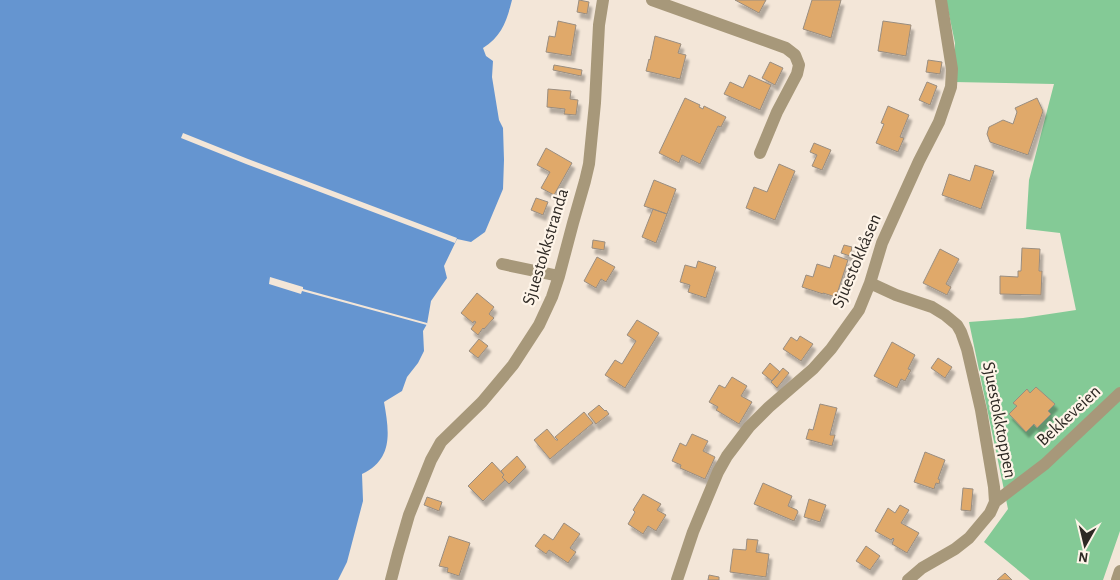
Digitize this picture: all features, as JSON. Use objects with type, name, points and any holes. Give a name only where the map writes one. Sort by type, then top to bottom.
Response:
[{"type":"street","name":"Sjuestokkstranda","points":[[391,580],[409,515],[431,460],[441,442],[482,402],[513,365],[539,325],[552,297],[589,164],[602,0]]},
{"type":"street","points":[[652,0],[786,48],[795,54],[799,65],[797,74],[760,153]]},
{"type":"street","name":"Sjuestokkåsen","points":[[677,580],[693,532],[718,472],[727,456],[749,427],[831,350],[859,310],[870,283],[882,243],[939,122],[951,87],[952,70],[942,0]]},
{"type":"street","points":[[502,264],[559,276]]},
{"type":"street","name":"Sjuestokktoppen","points":[[870,283],[896,295],[932,307],[957,325],[967,349],[981,410],[994,486],[995,502],[990,512],[969,538],[955,549],[922,568],[908,580]]},
{"type":"street","name":"Bekkeveien","points":[[995,502],[1045,464],[1120,393]]},
{"type":"street","points":[[1117,580],[1120,571]]},
{"type":"green space","points":[[946,0],[1120,0],[1120,531],[1103,580],[1030,580],[984,542],[1008,509],[969,322],[1023,318],[1076,310],[1060,233],[1026,229],[1029,180],[1054,84],[954,82],[955,43]]},
{"type":"water","points":[[0,0],[512,0],[503,27],[495,38],[483,48],[486,56],[493,61],[492,77],[499,120],[503,128],[503,189],[485,232],[471,242],[457,239],[444,266],[447,278],[431,301],[427,324],[423,331],[424,351],[418,363],[407,377],[402,391],[384,402],[388,434],[387,443],[380,460],[362,474],[363,501],[347,562],[338,580],[0,580]]},
{"type":"pier","points":[[183,133],[457,238],[455,243],[246,164],[181,138]]},
{"type":"pier","points":[[270,277],[303,287],[303,289],[427,323],[427,325],[302,291],[301,294],[269,284]]},
{"type":"building","points":[[579,0],[589,2],[587,14],[577,12]]},
{"type":"building","points":[[735,0],[766,0],[759,13]]},
{"type":"building","points":[[812,0],[841,0],[831,38],[803,29]]},
{"type":"building","points":[[558,21],[576,25],[571,56],[546,52],[549,36],[555,37]]},
{"type":"building","points":[[883,21],[911,25],[906,56],[878,51]]},
{"type":"building","points":[[655,36],[681,44],[678,53],[686,55],[680,79],[646,71]]},
{"type":"building","points":[[928,60],[942,62],[940,74],[926,72]]},
{"type":"building","points":[[770,62],[783,68],[775,85],[762,78]]},
{"type":"building","points":[[554,65],[582,70],[581,76],[553,70]]},
{"type":"building","points":[[749,75],[771,85],[760,110],[724,94],[730,82],[743,88]]},
{"type":"building","points":[[927,82],[937,86],[930,105],[919,100]]},
{"type":"building","points":[[548,89],[571,91],[570,99],[578,100],[576,115],[564,114],[565,109],[547,107]]},
{"type":"building","points":[[685,98],[700,105],[699,107],[703,109],[704,106],[726,117],[721,127],[718,126],[700,164],[682,155],[679,163],[659,153]]},
{"type":"building","points":[[1037,98],[1043,111],[1028,155],[990,142],[987,134],[989,127],[1003,120],[1013,124],[1017,112],[1015,108]]},
{"type":"building","points":[[888,106],[909,115],[900,137],[904,138],[898,152],[876,143],[884,124],[881,123]]},
{"type":"building","points":[[814,143],[831,150],[822,170],[812,166],[817,155],[810,152]]},
{"type":"building","points":[[546,148],[572,163],[554,195],[541,188],[550,172],[537,165]]},
{"type":"building","points":[[779,164],[795,171],[775,220],[746,208],[754,187],[767,192]]},
{"type":"building","points":[[975,165],[994,171],[981,209],[942,195],[949,174],[970,181]]},
{"type":"building","points":[[654,180],[676,189],[667,214],[644,206]]},
{"type":"building","points":[[536,198],[548,202],[543,215],[531,210]]},
{"type":"building","points":[[653,209],[667,214],[656,243],[642,237]]},
{"type":"building","points":[[593,240],[605,242],[604,250],[592,248]]},
{"type":"building","points":[[844,245],[852,247],[850,256],[841,253]]},
{"type":"building","points":[[1022,248],[1040,249],[1039,271],[1042,271],[1041,295],[1000,294],[1000,276],[1018,277],[1018,271],[1021,271]]},
{"type":"building","points":[[940,249],[959,259],[946,284],[951,287],[947,295],[923,283]]},
{"type":"building","points":[[834,255],[848,260],[836,297],[802,287],[806,275],[813,277],[817,264],[830,268]]},
{"type":"building","points":[[597,257],[615,267],[606,282],[601,279],[596,288],[584,281]]},
{"type":"building","points":[[698,261],[716,267],[706,298],[688,292],[690,285],[680,282],[685,265],[696,268]]},
{"type":"building","points":[[477,293],[494,307],[489,314],[494,318],[478,335],[471,329],[476,322],[474,321],[473,323],[461,313]]},
{"type":"building","points":[[637,320],[659,333],[625,388],[605,375],[615,360],[622,364],[636,341],[627,335]]},
{"type":"building","points":[[800,336],[813,344],[801,361],[783,349],[791,337],[797,341]]},
{"type":"building","points":[[479,339],[488,346],[478,358],[469,351]]},
{"type":"building","points":[[892,342],[915,355],[908,369],[911,370],[905,381],[901,379],[897,388],[874,376]]},
{"type":"building","points":[[938,358],[952,367],[945,378],[931,368]]},
{"type":"building","points":[[770,363],[780,372],[772,381],[762,373]]},
{"type":"building","points":[[783,368],[789,373],[777,388],[771,382]]},
{"type":"building","points":[[732,377],[747,386],[741,396],[752,402],[739,424],[716,410],[718,407],[709,402],[719,385],[725,388]]},
{"type":"building","points":[[1036,387],[1055,404],[1048,411],[1051,414],[1037,428],[1034,424],[1026,432],[1009,414],[1017,406],[1013,403],[1027,389],[1030,393]]},
{"type":"building","points":[[820,404],[837,408],[830,435],[835,435],[832,446],[806,439],[809,429],[813,430]]},
{"type":"building","points":[[599,405],[609,414],[596,424],[588,414]]},
{"type":"building","points":[[584,412],[593,423],[550,459],[534,440],[547,429],[556,440],[558,440],[555,437]]},
{"type":"building","points":[[692,434],[708,441],[703,451],[715,457],[705,479],[680,468],[681,465],[672,461],[680,443],[686,446]]},
{"type":"building","points":[[925,452],[945,460],[938,479],[940,480],[939,484],[936,483],[934,489],[914,482]]},
{"type":"building","points":[[517,456],[526,467],[509,484],[502,477],[504,475],[501,471]]},
{"type":"building","points":[[492,462],[504,475],[502,477],[505,480],[483,501],[468,486]]},
{"type":"building","points":[[763,483],[792,496],[788,506],[798,512],[794,521],[754,504]]},
{"type":"building","points":[[963,488],[973,489],[971,511],[961,510]]},
{"type":"building","points":[[643,494],[661,504],[657,510],[666,515],[656,531],[648,526],[643,534],[628,524],[635,512],[633,510]]},
{"type":"building","points":[[427,497],[442,502],[439,511],[424,505]]},
{"type":"building","points":[[809,499],[826,505],[820,522],[804,517]]},
{"type":"building","points":[[900,505],[909,510],[901,523],[919,533],[907,553],[892,544],[893,538],[891,540],[875,531],[888,508],[895,513]]},
{"type":"building","points":[[564,523],[580,534],[570,548],[576,552],[568,563],[549,550],[546,554],[535,546],[544,534],[553,540]]},
{"type":"building","points":[[449,536],[470,543],[459,576],[447,572],[448,568],[439,566]]},
{"type":"building","points":[[747,539],[758,540],[756,552],[769,554],[766,577],[730,572],[733,549],[746,550]]},
{"type":"building","points":[[866,546],[880,556],[870,570],[856,561]]},
{"type":"building","points":[[1005,573],[1012,580],[997,580]]},
{"type":"building","points":[[709,575],[719,577],[719,580],[708,580]]}]
